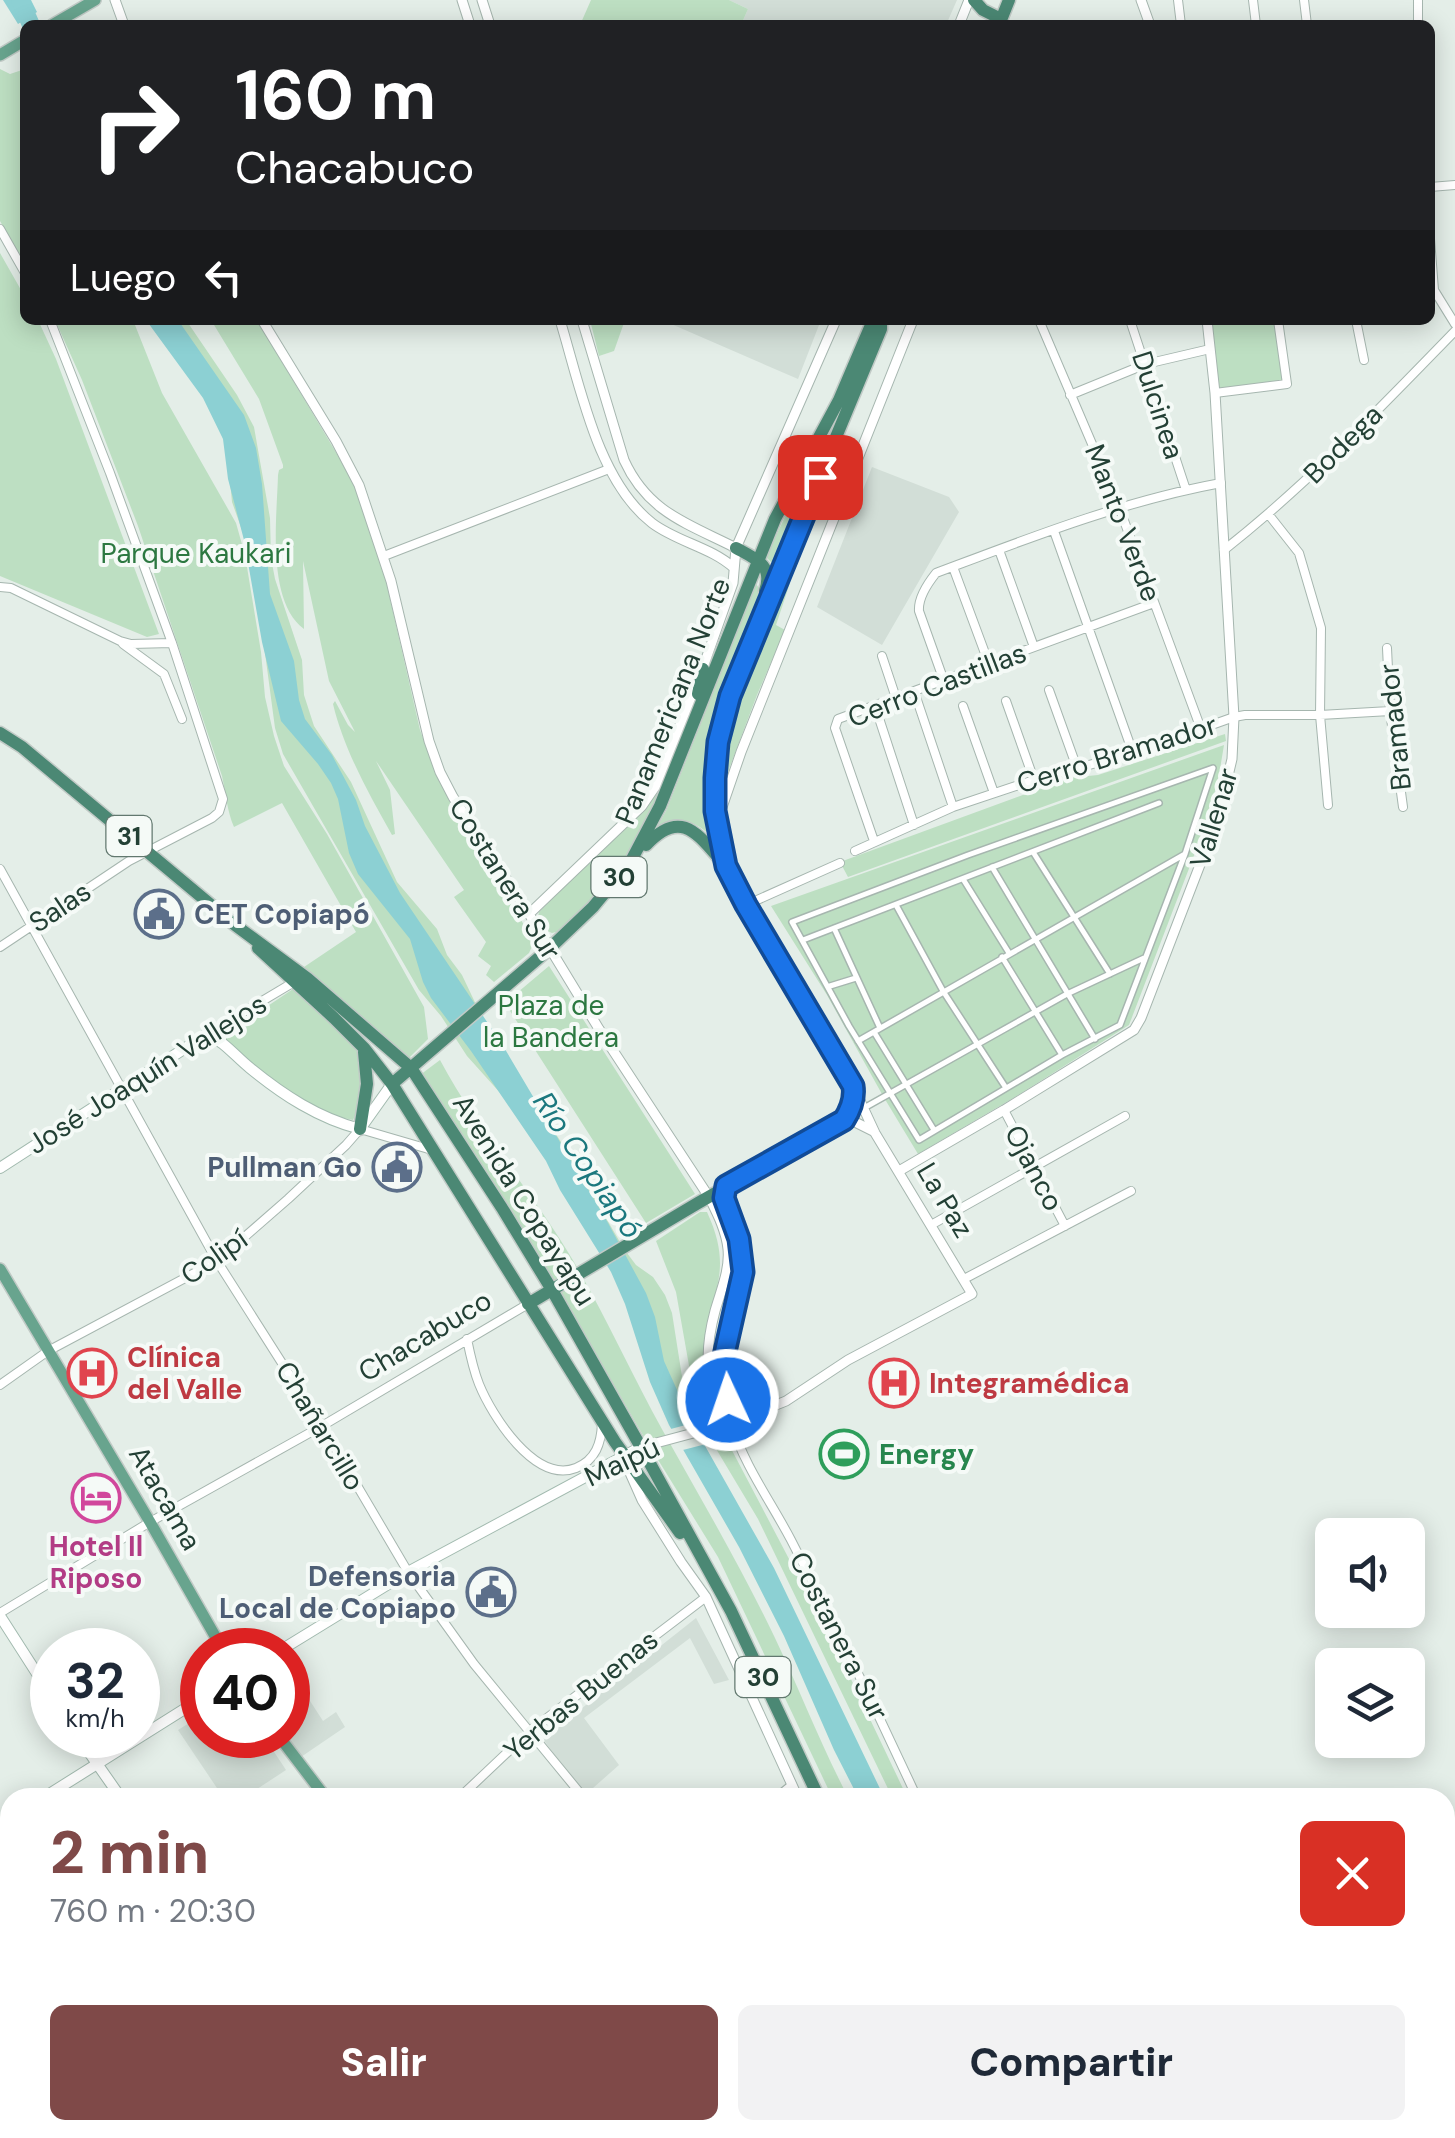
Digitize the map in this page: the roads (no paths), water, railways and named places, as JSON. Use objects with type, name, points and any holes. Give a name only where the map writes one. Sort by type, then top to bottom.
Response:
[{"type":"highway","points":[[972,0],[997,20]]},
{"type":"highway","name":"Panamericana Norte","points":[[392,1084],[549,949],[593,907],[631,862],[660,806],[784,500],[839,400],[871,325]]},
{"type":"highway","name":"Panamericana Norte","points":[[716,823],[718,742],[730,696],[880,325]]},
{"type":"highway","points":[[736,548],[758,560],[768,573],[754,622],[756,632]]},
{"type":"highway","points":[[691,730],[703,669]]},
{"type":"highway","name":"Avenida Copayapu","points":[[0,722],[22,747]]},
{"type":"highway","name":"Avenida Copayapu","points":[[0,732],[236,925],[308,978],[410,1068],[552,1290],[641,1448],[736,1621],[814,1788]]},
{"type":"highway","name":"La Paz","points":[[716,823],[726,866],[746,905],[853,1086]]},
{"type":"highway","points":[[631,862],[664,829],[684,826],[694,831],[726,866]]},
{"type":"highway","name":"Avenida Copayapu","points":[[236,925],[364,1048],[392,1084],[602,1423],[700,1559]]},
{"type":"highway","points":[[360,1129],[367,1084],[364,1048]]},
{"type":"highway","points":[[844,1120],[851,1110],[853,1086]]},
{"type":"highway","name":"Chacabuco","points":[[528,1304],[844,1120]]},
{"type":"main road","points":[[61,20],[95,0]]},
{"type":"main road","points":[[207,1034],[318,1115],[360,1129]]},
{"type":"main road","name":"José Joaquín Vallejos","points":[[0,1168],[207,1034]]},
{"type":"main road","name":"Colipí","points":[[360,1129],[392,1084]]},
{"type":"main road","name":"Atacama","points":[[0,1269],[210,1628]]},
{"type":"main road","name":"Maipú","points":[[310,1632],[408,1572],[641,1448]]},
{"type":"main road","points":[[0,1614],[30,1661]]},
{"type":"main road","points":[[59,1788],[180,1712]]},
{"type":"main road","points":[[92,1758],[114,1788]]},
{"type":"main road","points":[[296,1758],[318,1788]]},
{"type":"street","points":[[0,229],[20,264]]},
{"type":"street","points":[[1435,295],[1455,327]]},
{"type":"street","points":[[52,325],[172,643],[120,641]]},
{"type":"street","name":"Costanera Sur","points":[[265,325],[359,485],[384,556],[440,772],[709,1196],[728,1250],[726,1275],[709,1339],[710,1378],[716,1403],[735,1422]]},
{"type":"street","points":[[562,325],[575,338],[588,341]]},
{"type":"street","points":[[562,325],[597,440],[626,497],[657,527],[734,568]]},
{"type":"street","points":[[583,325],[628,470],[655,504],[698,531],[736,548]]},
{"type":"street","name":"Panamericana Norte","points":[[529,914],[642,806],[655,787],[731,593],[736,548],[834,325]]},
{"type":"street","points":[[716,823],[911,325]]},
{"type":"street","name":"Manto Verde","points":[[1041,325],[1119,507],[1200,729]]},
{"type":"street","name":"Dulcinea","points":[[1132,325],[1186,490]]},
{"type":"street","name":"Vallenar","points":[[898,1170],[1123,1038],[1138,1023],[1218,818],[1232,759],[1234,717],[1208,325]]},
{"type":"street","points":[[1215,392],[1287,384],[1279,325]]},
{"type":"street","points":[[1357,325],[1364,360]]},
{"type":"street","name":"Bodega","points":[[1224,550],[1270,515],[1332,457],[1455,327]]},
{"type":"street","points":[[1070,395],[1146,364],[1210,349]]},
{"type":"street","points":[[384,556],[608,468]]},
{"type":"street","points":[[944,680],[919,605],[936,573],[1119,507],[1221,484]]},
{"type":"street","points":[[1270,515],[1299,552],[1317,612],[1328,805]]},
{"type":"street","points":[[691,544],[698,531]]},
{"type":"street","points":[[1054,531],[1134,753]]},
{"type":"street","points":[[999,550],[1034,647]]},
{"type":"street","points":[[954,566],[989,664]]},
{"type":"street","points":[[0,587],[11,588],[120,641],[150,662],[166,677],[182,718]]},
{"type":"street","name":"Cerro Castillas","points":[[874,841],[835,728],[838,720],[1154,603]]},
{"type":"street","name":"Salas","points":[[0,947],[147,852],[219,812],[221,792],[172,643]]},
{"type":"street","points":[[148,644],[150,662]]},
{"type":"street","name":"Bramador","points":[[1386,648],[1403,806]]},
{"type":"street","points":[[882,656],[896,698]]},
{"type":"street","points":[[1049,690],[1076,768]]},
{"type":"street","points":[[914,692],[953,807]]},
{"type":"street","points":[[1006,701],[1034,780]]},
{"type":"street","points":[[875,706],[914,825]]},
{"type":"street","points":[[963,706],[994,793]]},
{"type":"street","name":"Cerro Bramador","points":[[856,851],[953,807],[1134,753],[1234,717],[1390,712]]},
{"type":"street","points":[[1213,768],[1185,854],[1120,1024],[919,1140],[803,940],[792,922],[1213,768]]},
{"type":"street","points":[[803,940],[1159,802]]},
{"type":"street","points":[[1033,852],[1110,974]]},
{"type":"street","points":[[858,1040],[1185,854]]},
{"type":"street","points":[[746,905],[840,863]]},
{"type":"street","points":[[992,868],[1094,1039]]},
{"type":"street","name":"Chañarcillo","points":[[0,869],[217,1261],[322,1426],[408,1572],[474,1664],[576,1788]]},
{"type":"street","name":"Chañarcillo","points":[[0,878],[32,926]]},
{"type":"street","points":[[963,878],[1009,953]]},
{"type":"street","points":[[896,904],[942,991],[1006,1088]]},
{"type":"street","points":[[834,928],[877,1030],[934,1130]]},
{"type":"street","points":[[1002,957],[1062,1055]]},
{"type":"street","points":[[864,1108],[1067,994],[1147,957]]},
{"type":"street","points":[[829,987],[856,978]]},
{"type":"street","name":"José Joaquín Vallejos","points":[[207,1034],[294,982]]},
{"type":"street","name":"La Paz","points":[[853,1086],[875,1132],[972,1294]]},
{"type":"street","name":"Ojanco","points":[[1004,1110],[1064,1226]]},
{"type":"street","points":[[931,1225],[1125,1116]]},
{"type":"street","points":[[844,1120],[875,1132]]},
{"type":"street","points":[[360,1129],[436,1153]]},
{"type":"street","name":"Colipí","points":[[0,1386],[48,1351],[217,1261],[360,1129]]},
{"type":"street","name":"Costanera Sur","points":[[726,1186],[724,1198],[739,1239],[743,1272],[724,1356],[737,1442],[790,1539],[912,1788]]},
{"type":"street","points":[[964,1279],[1131,1191]]},
{"type":"street","name":"Maipú","points":[[641,1448],[735,1422],[801,1393],[848,1360],[972,1294]]},
{"type":"street","name":"Chacabuco","points":[[0,1614],[150,1522],[528,1304]]},
{"type":"street","points":[[467,1339],[478,1383],[492,1410],[510,1434],[545,1467],[565,1470],[584,1464],[598,1448],[602,1423]]},
{"type":"street","points":[[624,1456],[642,1500],[706,1597],[793,1788]]},
{"type":"street","name":"Yerbas Buenas","points":[[470,1788],[530,1731],[706,1597]]},
{"type":"street","points":[[788,1788],[792,1785]]},
{"type":"water","points":[[3,0],[31,0],[37,12],[18,24]]},
{"type":"water","points":[[150,325],[181,325],[244,415],[256,448],[262,484],[270,594],[294,661],[305,719],[332,755],[400,893],[502,1044],[646,1293],[664,1361],[691,1421],[774,1568],[880,1788],[853,1788],[739,1547],[669,1425],[611,1272],[546,1161],[431,998],[410,939],[358,874],[331,783],[281,721],[228,479],[223,439],[203,398]]},
{"type":"waterway","name":"Río Copiapó","points":[[20,0],[29,20]]},
{"type":"place","name":"CET Copiapó","points":[[159,914]]},
{"type":"place","name":"Pullman Go","points":[[397,1167]]},
{"type":"place","name":"Clínica del Valle","points":[[92,1373]]},
{"type":"place","name":"Integramédica","points":[[894,1383]]},
{"type":"place","name":"Energy","points":[[844,1454]]},
{"type":"place","name":"Hotel Il Riposo","points":[[96,1498]]},
{"type":"place","name":"Defensoria Local de Copiapo","points":[[491,1592]]},
{"type":"park label","name":"Parque Kaukari","points":[[196,553]]},
{"type":"park label","name":"Plaza de la Bandera","points":[[551,1021]]}]
